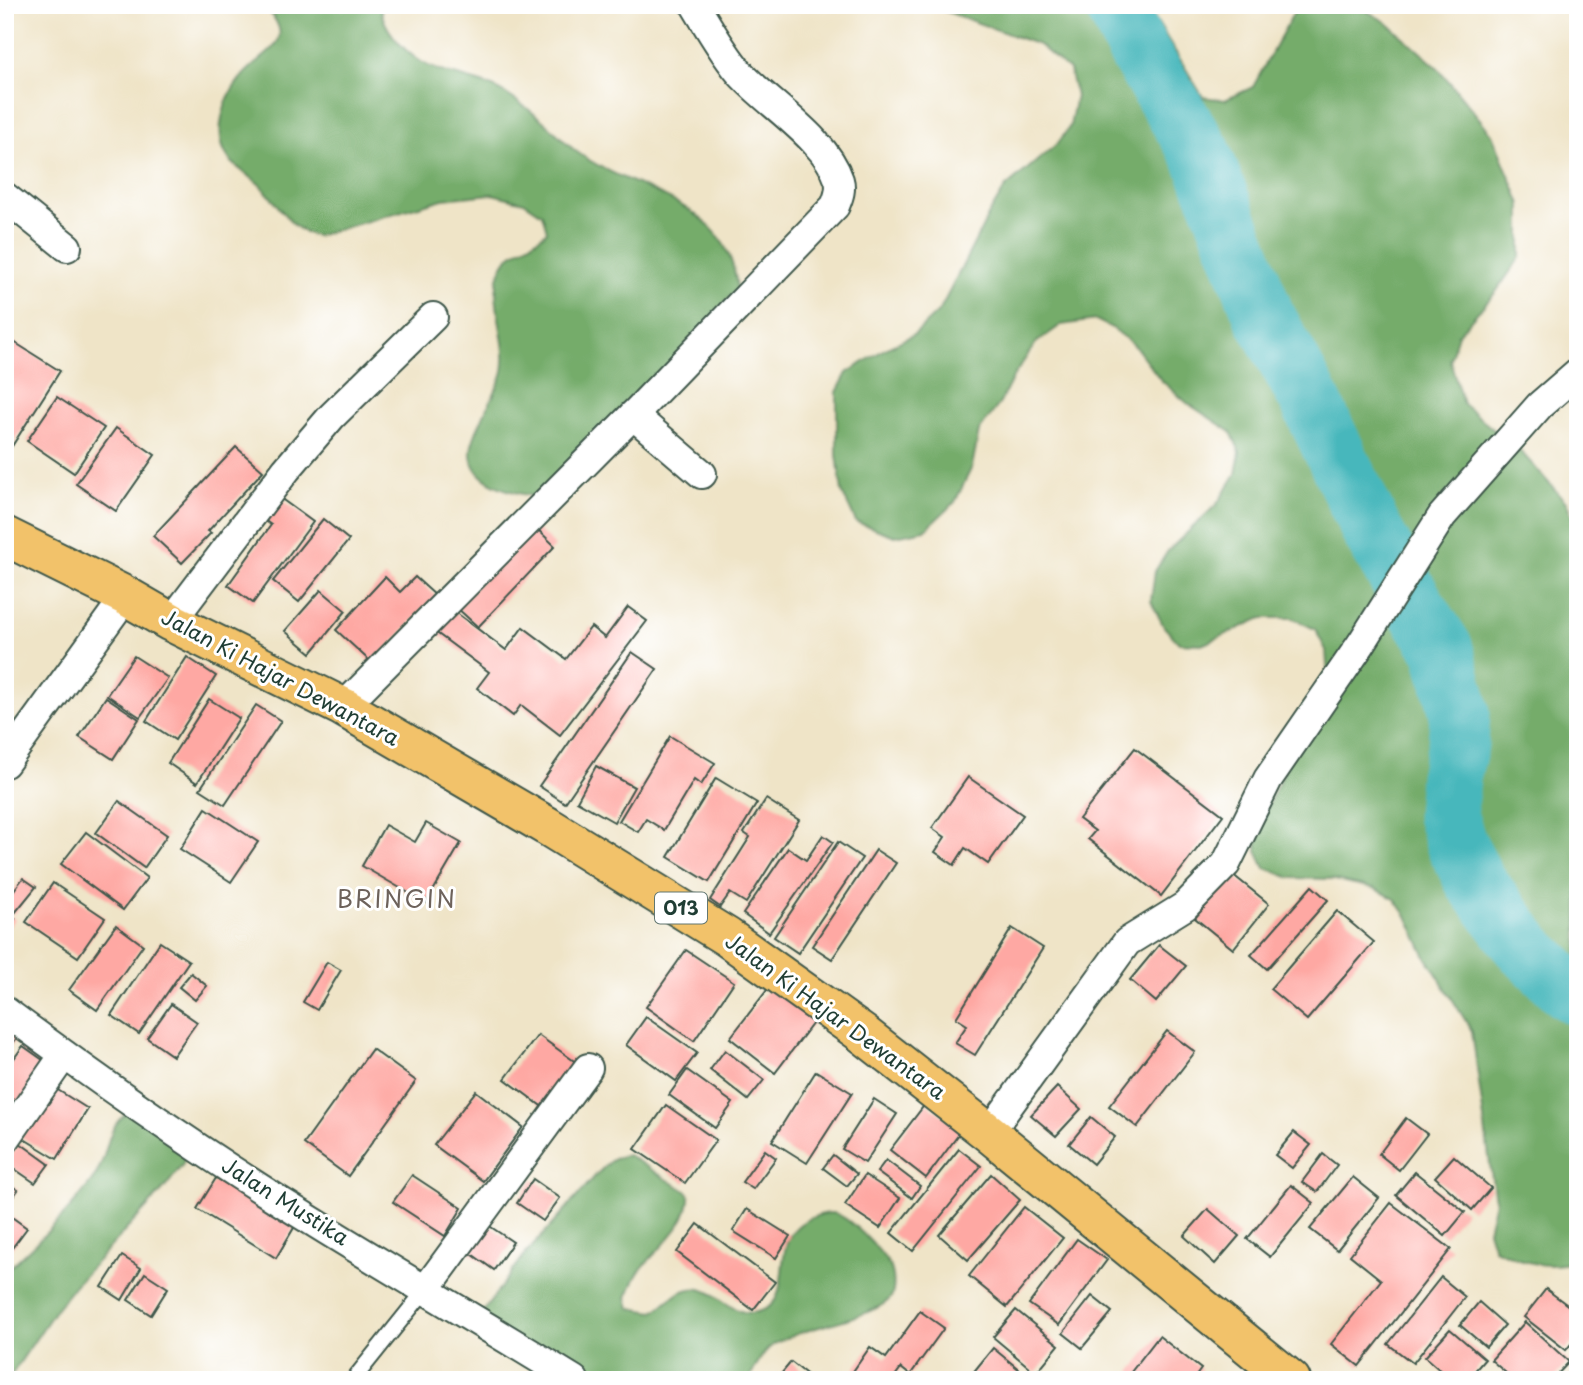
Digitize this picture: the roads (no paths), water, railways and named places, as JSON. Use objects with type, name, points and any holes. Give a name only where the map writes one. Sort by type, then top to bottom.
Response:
[{"type":"main road","name":"Jalan Ki Hajar Dewantara","points":[[5,536],[343,707],[547,826],[727,937],[863,1034],[989,1133],[1291,1380]]},
{"type":"street","points":[[343,707],[633,415],[835,206],[840,194],[839,180],[811,137],[779,111],[739,72],[695,5]]},
{"type":"street","points":[[5,197],[67,247]]},
{"type":"street","points":[[171,622],[286,470],[332,416],[433,317]]},
{"type":"street","points":[[989,1133],[1127,942],[1185,906],[1226,864],[1268,779],[1361,644],[1441,516],[1540,405],[1578,372]]},
{"type":"street","points":[[633,415],[702,474]]},
{"type":"street","points":[[5,763],[126,596]]},
{"type":"street","name":"Jalan Mustika","points":[[5,1011],[165,1126],[296,1211],[574,1380]]},
{"type":"street","points":[[5,1140],[64,1055]]},
{"type":"street","points":[[426,1289],[588,1068]]},
{"type":"lane","points":[[354,1380],[426,1289]]},
{"type":"waterway","points":[[1115,5],[1140,54],[1201,153],[1264,315],[1309,398],[1372,531],[1443,649],[1460,713],[1447,815],[1456,843],[1475,881],[1526,949],[1570,991],[1578,995]]},
{"type":"district","name":"BRINGIN","points":[[397,900]]}]
